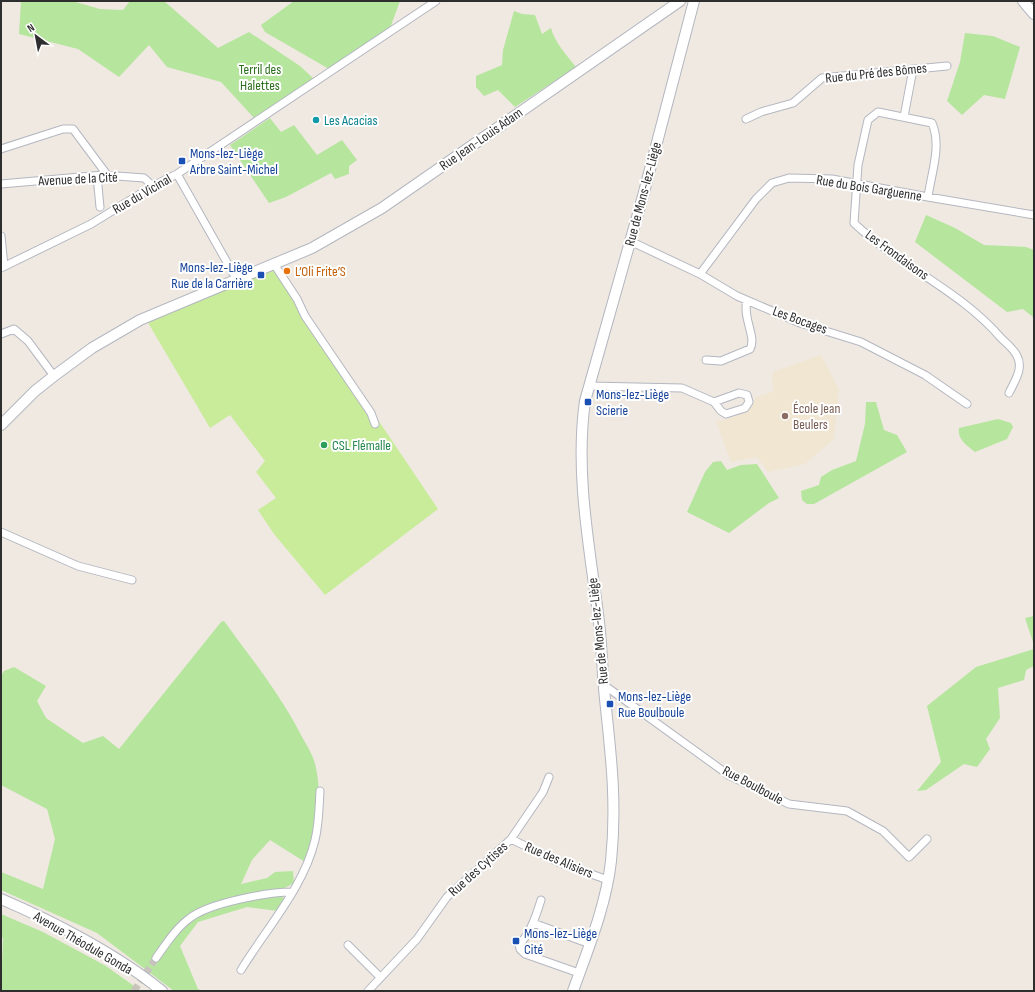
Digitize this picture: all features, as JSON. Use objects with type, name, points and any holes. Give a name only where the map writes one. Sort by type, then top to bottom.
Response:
[{"type":"street","name":"Rue du Vicinal","points":[[3,267],[91,224],[153,186],[176,174],[436,1]]},
{"type":"street","name":"Rue Jean-Louis Adam","points":[[1,425],[35,391],[54,376],[92,348],[140,320],[312,248],[382,208],[680,1]]},
{"type":"street","name":"Rue de Mons-lez-Liège","points":[[573,991],[590,944],[608,880],[611,861],[614,785],[598,617],[582,480],[580,433],[584,401],[630,241],[694,1]]},
{"type":"street","points":[[1023,1],[1034,14]]},
{"type":"street","name":"Rue du Pré des Bômes","points":[[746,119],[761,112],[793,103],[822,78],[947,66]]},
{"type":"street","points":[[904,118],[913,69]]},
{"type":"street","name":"Les Frondaisons","points":[[928,198],[935,155],[936,134],[932,124],[878,112],[868,120],[856,184],[854,223],[887,250],[964,303],[995,331],[1018,357],[1019,373],[1009,393]]},
{"type":"street","points":[[1,149],[63,129],[73,129],[108,176]]},
{"type":"street","points":[[176,174],[237,280]]},
{"type":"street","name":"Rue du Vicinal","points":[[98,176],[100,207]]},
{"type":"street","name":"Avenue de la Cité","points":[[1,184],[108,176],[144,178],[153,186]]},
{"type":"street","name":"Rue du Bois Garguenne","points":[[700,274],[756,199],[772,183],[789,178],[832,179],[928,198],[1034,215]]},
{"type":"street","points":[[1,236],[3,267]]},
{"type":"street","name":"Les Bocages","points":[[630,241],[700,274],[737,296],[800,323],[861,342],[925,375],[968,404]]},
{"type":"street","points":[[274,264],[297,299],[305,316],[371,413],[375,424]]},
{"type":"street","points":[[706,360],[721,361],[750,349],[753,342],[746,318],[748,300]]},
{"type":"street","points":[[1,334],[14,329],[28,341],[54,376]]},
{"type":"street","points":[[589,386],[682,388],[714,402],[721,411],[728,414],[745,408],[749,402],[747,395],[742,393],[714,402]]},
{"type":"street","points":[[1,532],[78,566],[132,580]]},
{"type":"street","name":"Rue Boulboule","points":[[604,685],[736,778],[789,804],[847,811],[883,831],[909,857],[927,839]]},
{"type":"street","name":"Rue des Cytises","points":[[368,991],[417,939],[446,897],[511,839],[543,792],[549,777]]},
{"type":"street","points":[[241,970],[292,892],[309,859],[315,841],[320,791]]},
{"type":"street","name":"Rue des Alisiers","points":[[511,839],[560,863],[608,880]]},
{"type":"street","points":[[156,958],[174,934],[191,917],[202,911],[274,892],[292,892]]},
{"type":"street","name":"Avenue Théodule Gonda","points":[[1,899],[58,926],[117,960],[162,991]]},
{"type":"street","points":[[541,900],[533,923],[526,938],[520,945],[520,950],[525,954],[579,973]]},
{"type":"street","points":[[533,923],[590,944]]},
{"type":"street","points":[[348,945],[380,977]]},
{"type":"shaded area","name":"École Jean Beulers","points":[[821,355],[839,389],[834,439],[805,464],[768,472],[757,457],[731,462],[716,421],[725,420],[745,412],[752,407],[755,398],[774,391],[772,383],[773,372]]},
{"type":"green space","name":"Terril des Halettes","points":[[21,1],[72,1],[100,9],[123,10],[130,1],[164,1],[218,48],[249,32],[300,66],[314,79],[255,119],[221,82],[167,67],[149,45],[119,77],[78,49],[19,34]]},
{"type":"green space","name":"Terril des Halettes","points":[[294,1],[400,1],[390,28],[329,69],[265,32],[261,25]]},
{"type":"green space","points":[[514,11],[522,14],[535,15],[542,34],[551,28],[558,43],[576,67],[515,107],[498,90],[484,96],[476,87],[476,76],[502,65],[503,50]]},
{"type":"green space","points":[[965,33],[993,36],[1020,47],[1005,99],[984,95],[962,115],[947,101],[960,62]]},
{"type":"green space","points":[[270,118],[281,132],[294,125],[317,155],[342,140],[357,160],[349,166],[349,174],[335,179],[331,173],[286,197],[269,203],[230,145]]},
{"type":"green space","points":[[926,215],[955,228],[984,245],[1026,247],[1034,250],[1034,318],[1023,309],[1007,312],[915,242]]},
{"type":"green space","name":"CSL Flémalle","points":[[278,266],[306,313],[438,509],[325,595],[274,534],[258,510],[276,498],[256,472],[265,461],[230,415],[210,428],[147,321]]},
{"type":"green space","points":[[866,402],[876,402],[884,430],[897,435],[907,452],[814,504],[807,504],[802,500],[801,491],[819,485],[821,477],[832,470],[856,461],[865,424]]},
{"type":"green space","points":[[998,419],[1011,423],[1013,427],[1007,439],[975,452],[961,439],[959,428]]},
{"type":"green space","points":[[721,461],[727,470],[741,465],[757,464],[779,498],[769,503],[729,533],[687,512],[705,472],[713,462]]},
{"type":"green space","points":[[1034,616],[1034,645],[1025,618]]},
{"type":"green space","points":[[224,621],[275,691],[312,755],[318,780],[318,804],[312,839],[305,862],[270,840],[252,860],[241,884],[267,878],[275,872],[293,871],[294,883],[281,890],[281,894],[285,901],[279,911],[247,907],[198,922],[180,946],[198,989],[202,991],[174,991],[97,933],[1,890],[1,872],[43,889],[55,839],[47,809],[1,785],[1,676],[4,671],[14,667],[46,686],[37,701],[46,718],[83,743],[103,736],[119,749],[221,622]]},
{"type":"green space","points":[[1034,649],[1034,666],[1026,670],[1024,680],[998,688],[1000,718],[986,739],[990,749],[977,767],[964,764],[926,790],[917,791],[941,762],[927,706],[976,667]]},
{"type":"green space","points":[[1,914],[43,932],[106,966],[141,991],[1,991],[3,938],[1,937]]},
{"type":"tunnel","points":[[134,991],[156,958]]},
{"type":"place","name":"Les Acacias","points":[[316,120]]},
{"type":"place","name":"Mons-lez-Liège Arbre Saint-Michel","points":[[182,161]]},
{"type":"place","name":"L’Oli Frite’S","points":[[287,271]]},
{"type":"place","name":"Mons-lez-Liège Rue de la Carrière","points":[[261,275]]},
{"type":"place","name":"Mons-lez-Liège Scierie","points":[[588,402]]},
{"type":"place","name":"École Jean Beulers","points":[[785,416]]},
{"type":"place","name":"CSL Flémalle","points":[[324,445]]},
{"type":"place","name":"Mons-lez-Liège Rue Boulboule","points":[[610,704]]},
{"type":"place","name":"Mons-lez-Liège Cité","points":[[516,941]]}]
